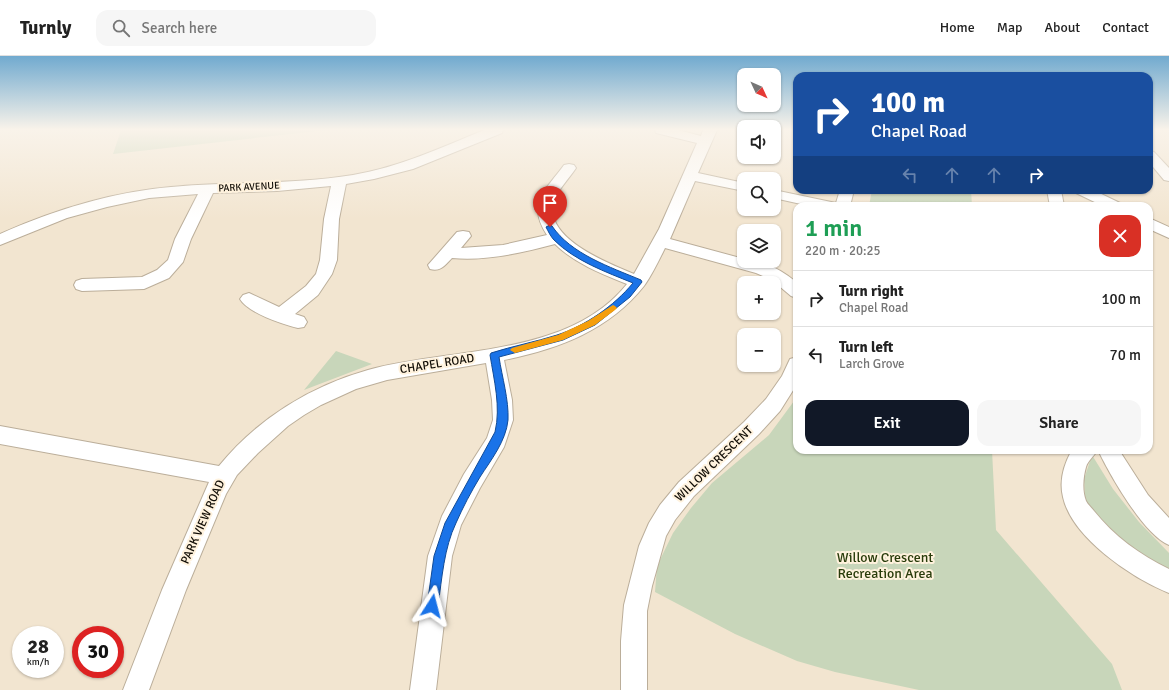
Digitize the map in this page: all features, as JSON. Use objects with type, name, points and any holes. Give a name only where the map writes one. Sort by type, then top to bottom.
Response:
[{"type":"street","name":"PARK AVENUE","points":[[0,240],[46,220],[106,202],[137,196],[208,189],[339,182],[434,163],[441,160]]},
{"type":"street","name":"CHAPEL ROAD","points":[[224,476],[266,432],[311,400],[352,382],[388,372],[494,355],[560,337],[592,323],[628,295],[638,282],[661,242],[698,160]]},
{"type":"street","points":[[1154,160],[1169,178]]},
{"type":"street","points":[[570,168],[550,196],[544,208],[545,219],[556,238],[601,267],[638,282]]},
{"type":"street","points":[[691,176],[737,186]]},
{"type":"street","points":[[282,315],[316,286],[327,269],[331,247],[331,223],[339,182]]},
{"type":"street","points":[[82,285],[144,284],[163,274],[175,262],[184,239],[208,189]]},
{"type":"street","points":[[1090,194],[1106,202]]},
{"type":"street","points":[[781,195],[813,202]]},
{"type":"street","points":[[1153,225],[1169,233]]},
{"type":"street","points":[[436,265],[463,236]]},
{"type":"street","points":[[448,252],[464,254],[496,252],[527,246],[556,238]]},
{"type":"street","points":[[661,242],[762,269],[778,276],[793,289]]},
{"type":"street","points":[[249,299],[263,308],[298,322]]},
{"type":"street","points":[[423,690],[440,556],[450,523],[472,481],[497,441],[503,420],[502,400],[494,355]]},
{"type":"street","name":"WILLOW CRESCENT","points":[[634,690],[633,662],[636,611],[651,546],[660,523],[676,500],[694,481],[761,419],[778,398],[793,373]]},
{"type":"street","name":"PARK VIEW ROAD","points":[[3,442],[224,476],[182,569],[136,690]]},
{"type":"street","points":[[1082,454],[1075,464],[1072,484],[1077,506],[1096,531],[1122,555],[1149,572],[1169,581]]},
{"type":"street","points":[[1110,454],[1140,502],[1169,534]]},
{"type":"green space","points":[[871,194],[971,194],[972,202],[870,202]]},
{"type":"green space","points":[[336,351],[372,364],[304,390]]},
{"type":"green space","name":"Willow Crescent Recreation Area","points":[[793,402],[793,454],[992,454],[996,530],[1112,664],[1122,690],[919,690],[835,672],[797,661],[735,634],[655,592],[657,566],[673,533],[691,508],[712,483],[769,435]]},
{"type":"green space","points":[[1092,455],[1113,489],[1139,522],[1169,553],[1169,572],[1164,571],[1098,523],[1085,498],[1084,479]]},
{"type":"slow traffic","points":[[515,350],[560,337],[592,323],[613,308]]},
{"type":"route","points":[[432,606],[440,556],[450,523],[472,481],[497,441],[503,420],[502,400],[494,355],[532,346],[560,337],[592,323],[612,309],[628,295],[638,282],[601,267],[575,252],[556,238],[550,227]]}]
